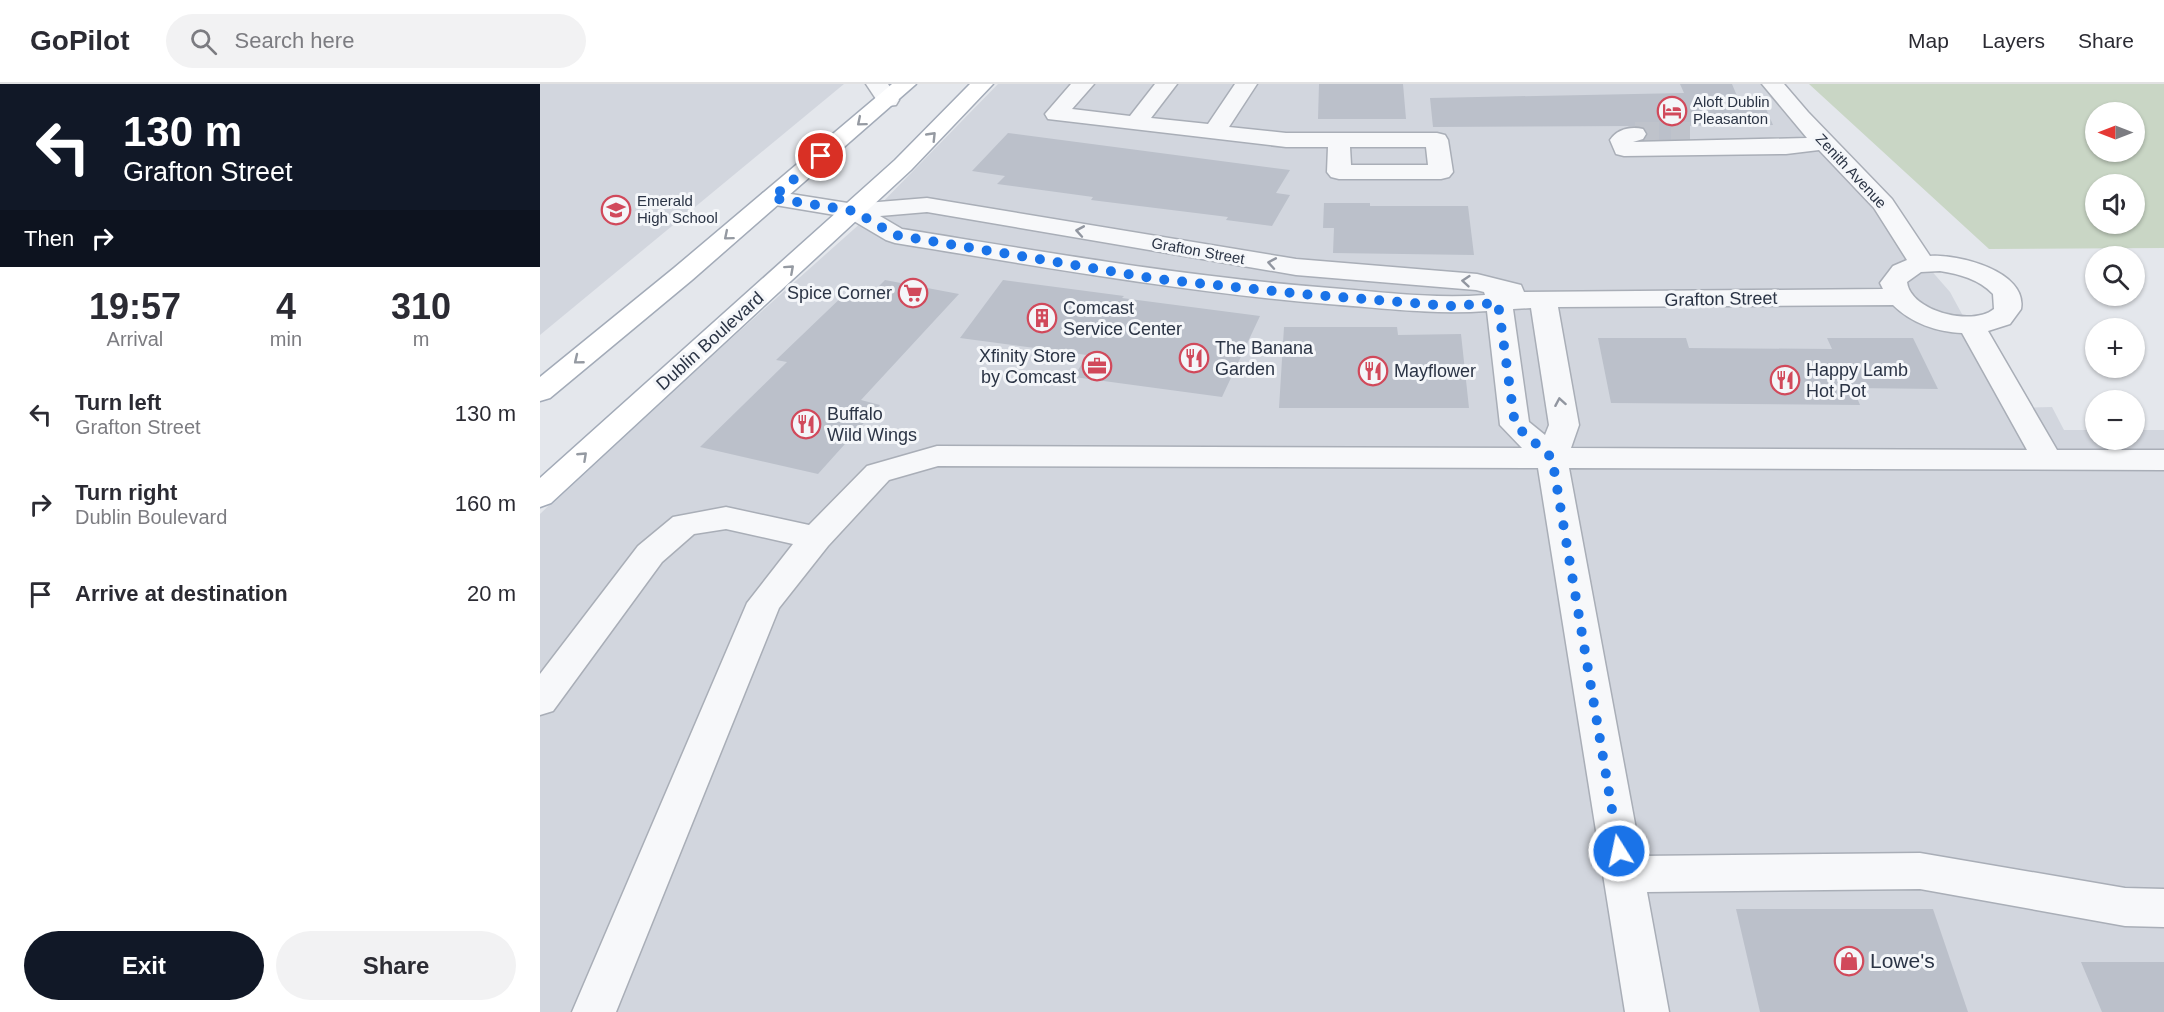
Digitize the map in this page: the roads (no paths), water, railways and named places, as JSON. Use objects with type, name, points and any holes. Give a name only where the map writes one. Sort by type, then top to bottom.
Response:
[{"type":"main road","points":[[540,392],[772,198],[882,92],[905,84]]},
{"type":"main road","name":"Dublin Boulevard","points":[[540,496],[854,211],[903,165],[982,84]]},
{"type":"street","points":[[1083,84],[1056,114],[1286,140],[1339,140]]},
{"type":"street","points":[[1135,124],[1166,84]]},
{"type":"street","points":[[1214,132],[1246,84]]},
{"type":"street","name":"Zenith Avenue","points":[[1773,84],[1883,204],[1922,264]]},
{"type":"street","points":[[1690,134],[1703,135],[1713,140],[1718,148]]},
{"type":"street","points":[[1635,135],[1621,140],[1624,149],[1786,147],[1825,143]]},
{"type":"street","name":"Grafton Street","points":[[772,198],[854,211],[927,205],[1296,267],[1477,282],[1497,295]]},
{"type":"street","name":"Grafton Street","points":[[854,211],[895,235],[1157,279],[1302,294],[1450,306],[1497,295],[1543,299],[1898,297]]},
{"type":"street","points":[[1922,264],[1960,266],[1978,272],[1994,281],[2004,291],[2009,301],[2008,310],[2000,318],[1987,323],[1971,325],[1934,319],[1917,312],[1898,297],[1893,283],[1897,274],[1907,267],[1922,264]]},
{"type":"street","points":[[1497,295],[1515,425],[1552,458]]},
{"type":"street","points":[[1543,299],[1564,425],[1552,458],[1647,1012]]},
{"type":"street","points":[[1971,325],[2048,460]]},
{"type":"street","points":[[594,1012],[764,603],[816,538],[878,473],[938,456],[2164,460]]},
{"type":"street","points":[[540,701],[650,554],[684,525],[726,518],[816,538]]},
{"type":"street","points":[[1623,874],[1920,871],[2125,907],[2164,908]]},
{"type":"tunnel","points":[[1635,134],[1690,134]]},
{"type":"place","name":"Aloft Dublin Pleasanton","points":[[1672,111]]},
{"type":"place","name":"Emerald High School","points":[[616,210]]},
{"type":"place","name":"Spice Corner","points":[[913,293]]},
{"type":"place","name":"Comcast Service Center","points":[[1042,318]]},
{"type":"place","name":"The Banana Garden","points":[[1194,358]]},
{"type":"place","name":"Xfinity Store by Comcast","points":[[1097,366]]},
{"type":"place","name":"Mayflower","points":[[1373,371]]},
{"type":"place","name":"Happy Lamb Hot Pot","points":[[1785,380]]},
{"type":"place","name":"Buffalo Wild Wings","points":[[806,424]]},
{"type":"place","name":"Lowe's","points":[[1849,961]]}]
